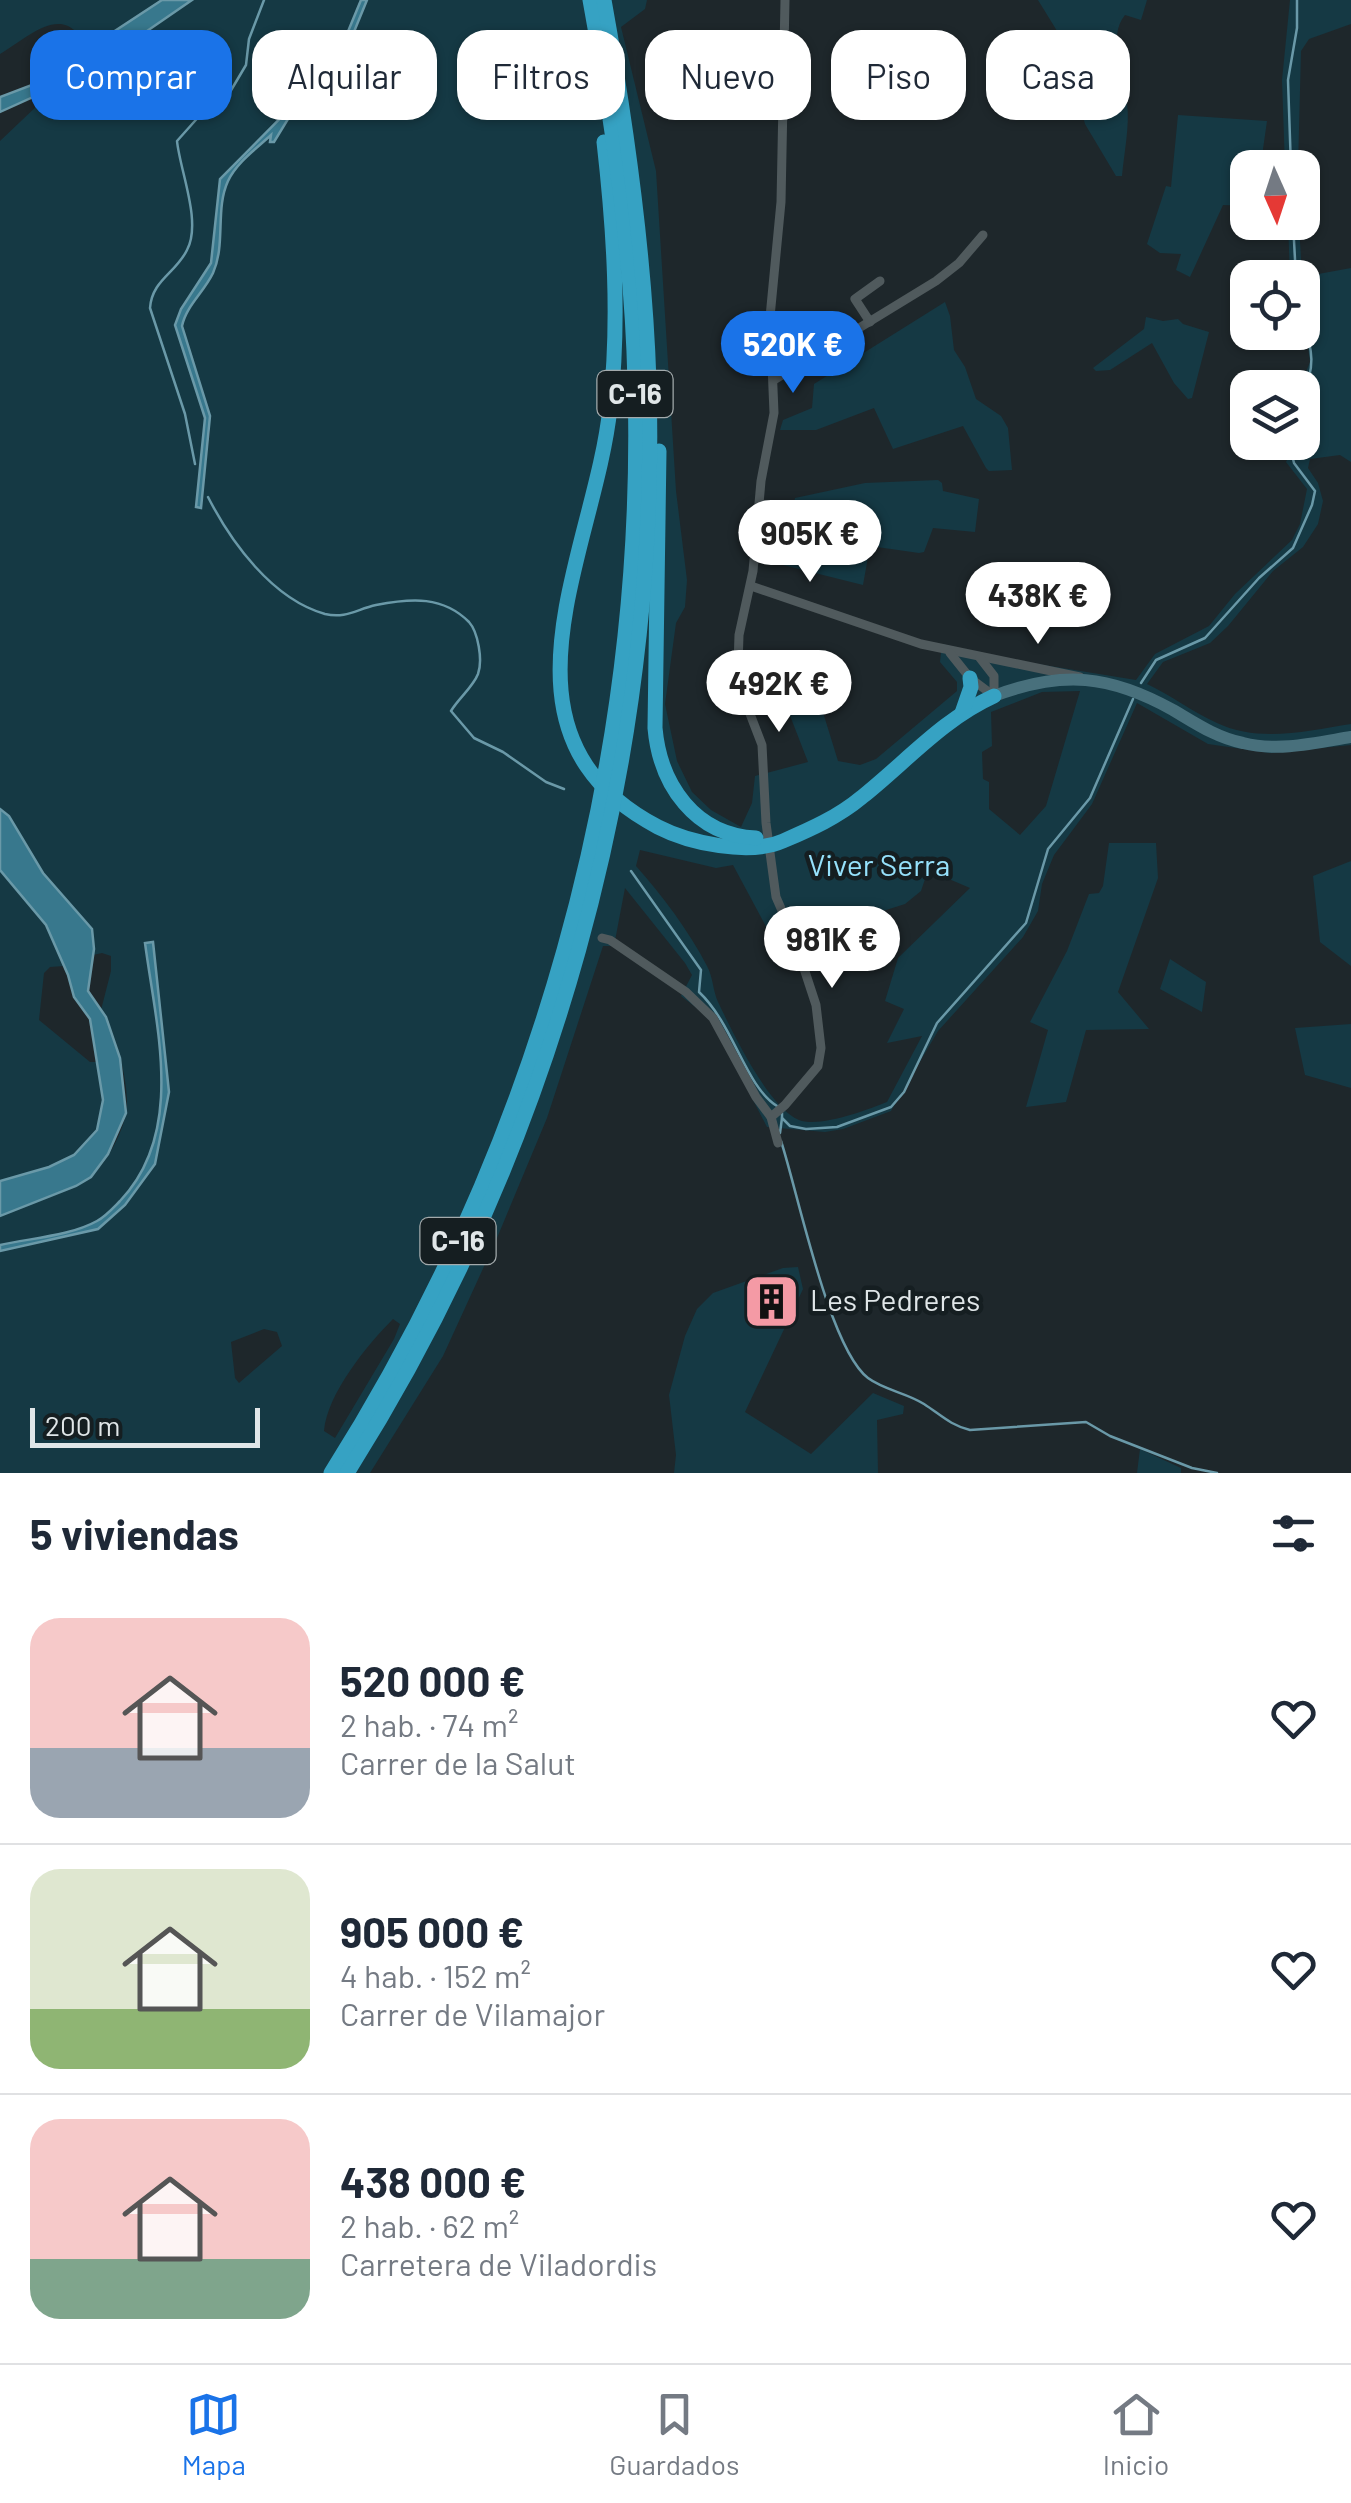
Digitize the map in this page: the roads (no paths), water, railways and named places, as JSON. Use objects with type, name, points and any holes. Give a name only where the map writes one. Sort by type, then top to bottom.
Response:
[{"type":"highway","name":"C-16","points":[[590,0],[620,182],[636,385],[634,508],[611,776]]},
{"type":"highway","name":"C-16","points":[[604,0],[609,30]]},
{"type":"highway","points":[[593,19],[613,246],[613,372],[602,463],[560,634],[558,670],[562,704],[573,738],[593,772],[608,791],[647,821],[682,837],[715,845],[773,844],[840,814],[962,713],[994,696]]},
{"type":"highway","points":[[625,117],[641,196],[658,372],[658,751],[664,774],[676,794],[692,813],[710,825],[747,838],[790,837]]},
{"type":"highway","name":"C-16","points":[[347,1473],[445,1299],[514,1144],[565,998],[606,803],[640,613],[649,460],[642,252],[624,120]]},
{"type":"highway","points":[[962,713],[970,678]]},
{"type":"highway","name":"C-16","points":[[331,1473],[378,1397],[441,1278],[508,1126],[567,942],[606,803]]},
{"type":"street","points":[[778,1143],[778,1112],[818,1066],[821,1033],[804,965],[776,897],[766,822],[762,745],[742,694],[738,651],[751,586],[761,481],[774,413],[770,317],[781,202],[785,0]]},
{"type":"street","points":[[774,380],[958,263],[984,235]]},
{"type":"street","points":[[870,322],[855,299],[880,281]]},
{"type":"street","points":[[751,586],[948,651],[1124,686],[1217,735],[1241,743],[1282,747],[1351,737]]},
{"type":"street","points":[[948,651],[970,678],[994,696]]},
{"type":"street","points":[[978,656],[994,676],[994,696]]},
{"type":"street","points":[[994,696],[1047,680],[1087,679]]},
{"type":"street","points":[[602,938],[670,981],[714,1018],[756,1097],[778,1112]]},
{"type":"waterway","points":[[195,464],[185,414],[150,308],[155,290],[182,258],[191,239],[191,211],[177,141],[202,113],[230,92],[246,65],[249,39],[264,0]]},
{"type":"waterway","points":[[1290,150],[1288,80],[1297,28],[1297,0]]},
{"type":"waterway","points":[[1294,240],[1295,260]]},
{"type":"waterway","points":[[1310,350],[1310,370]]},
{"type":"waterway","points":[[1141,683],[1156,660],[1205,638],[1259,578],[1293,548],[1315,491],[1293,460]]},
{"type":"waterway","points":[[208,497],[255,567],[306,607],[339,615],[376,605],[426,601],[449,607],[469,622],[480,654],[478,674],[451,711],[474,738],[564,789]]},
{"type":"waterway","points":[[782,1113],[790,1126],[837,1127],[891,1107],[904,1092],[937,1023],[1026,923],[1048,849],[1090,798],[1133,699]]},
{"type":"waterway","points":[[631,871],[701,970],[699,992],[721,1021],[756,1084],[777,1106]]},
{"type":"waterway","points":[[780,1133],[782,1118]]},
{"type":"waterway","points":[[781,1141],[828,1304],[840,1336],[868,1378],[970,1430],[1086,1422],[1110,1436],[1192,1468],[1217,1473]]},
{"type":"place","name":"Les Pedreres","points":[[771,1301]]},
{"type":"park label","name":"Viver Serra","points":[[879,866]]}]
